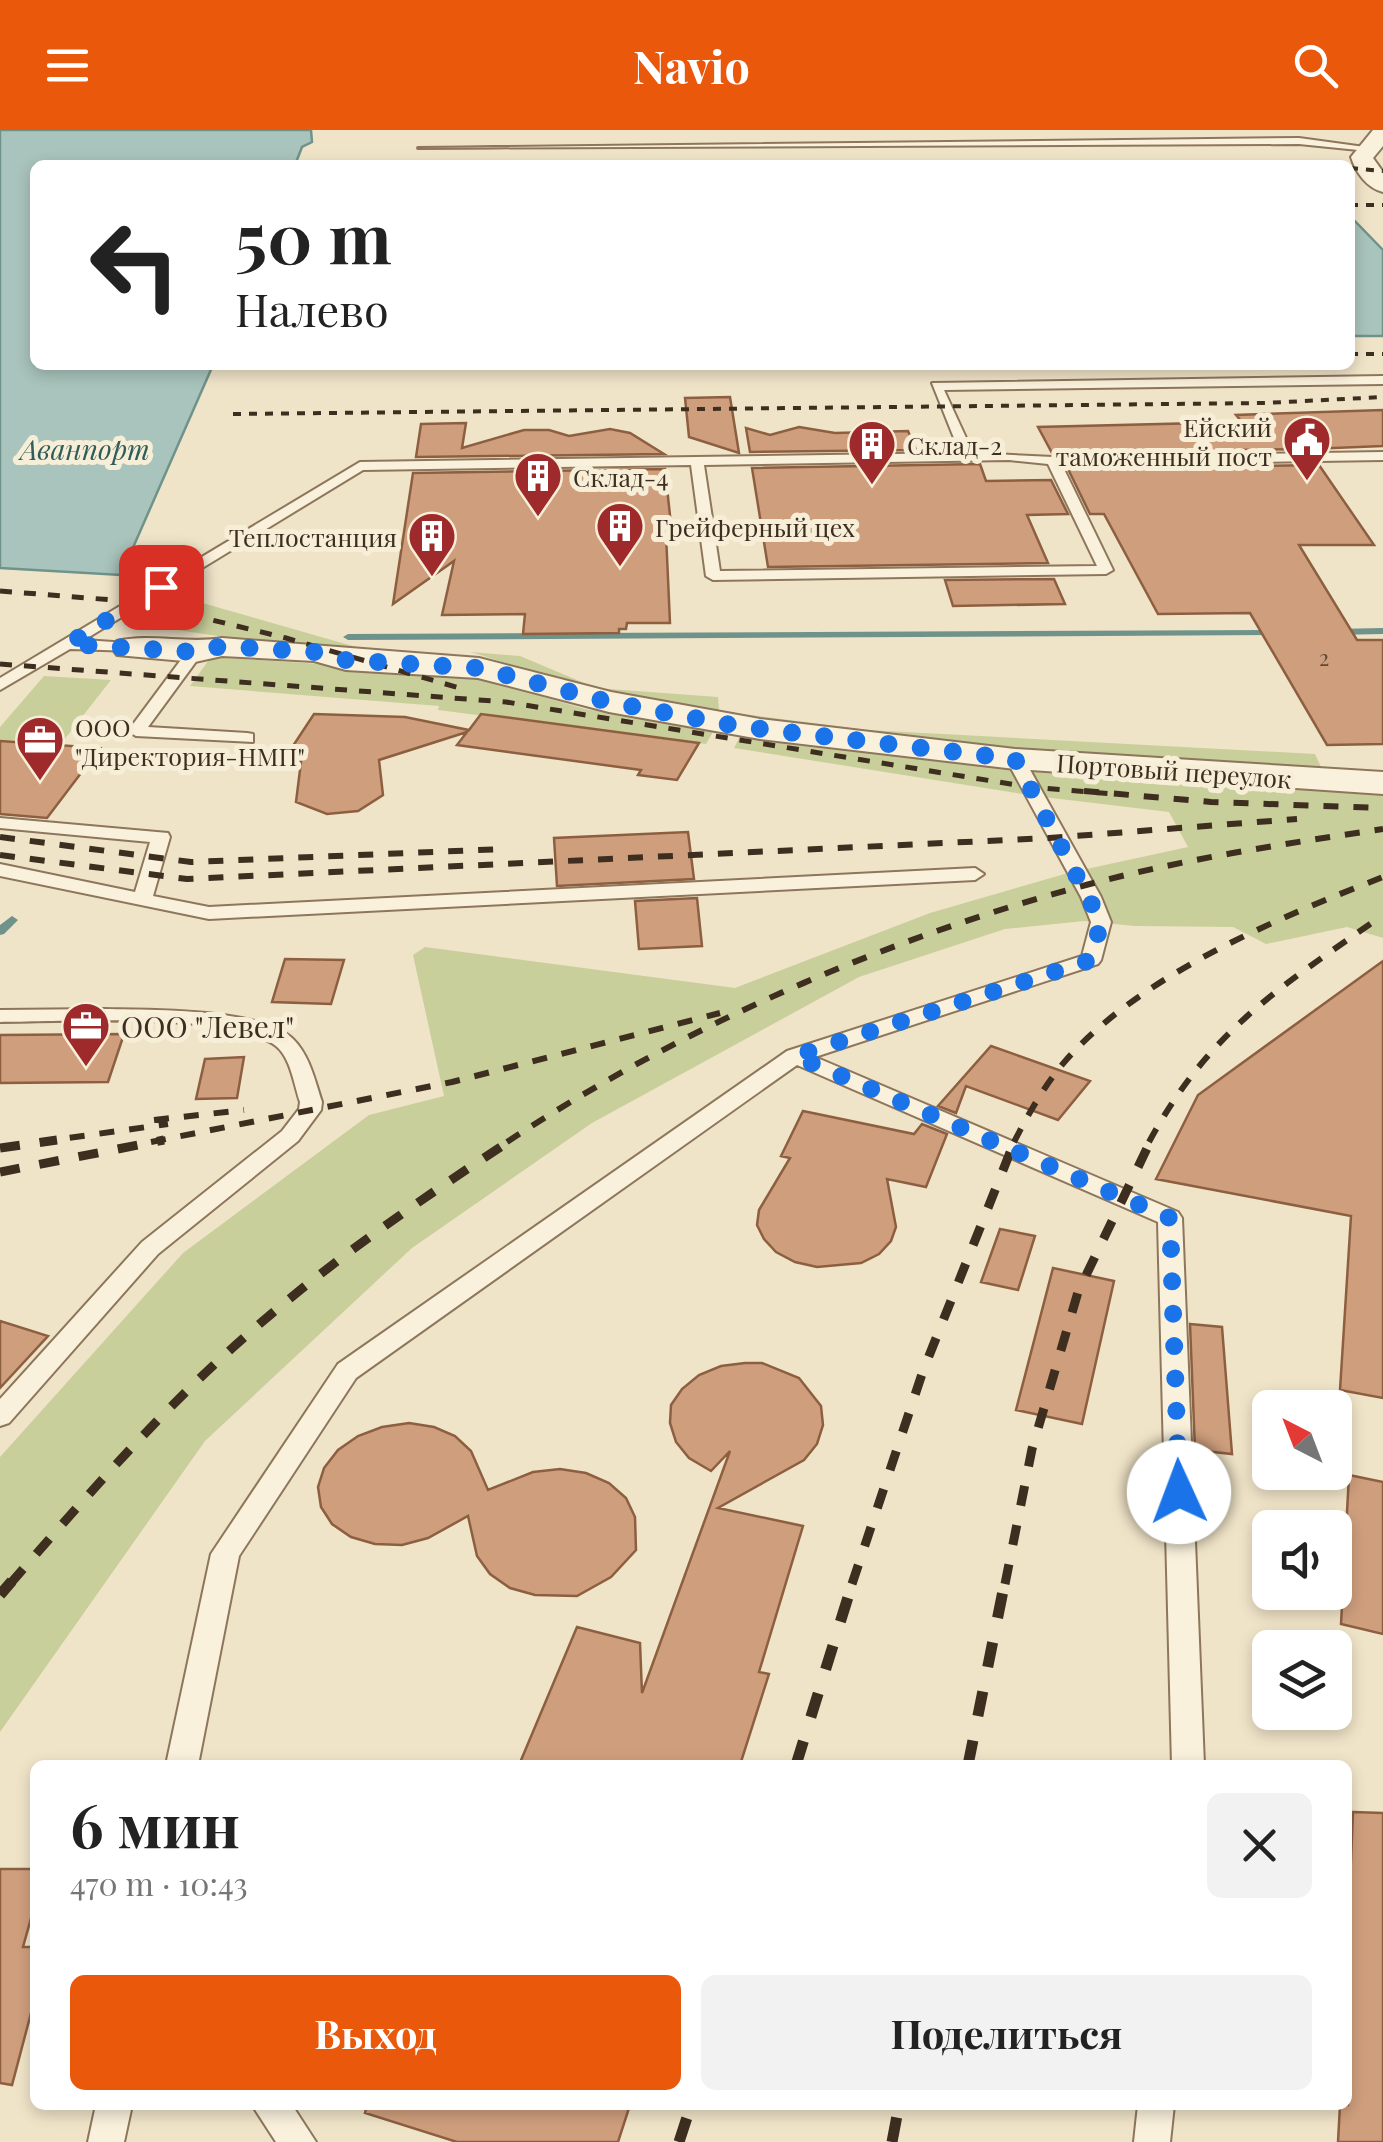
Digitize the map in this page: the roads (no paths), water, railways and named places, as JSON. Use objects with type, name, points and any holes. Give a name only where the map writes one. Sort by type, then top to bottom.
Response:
[{"type":"street","points":[[1375,140],[1362,157],[1366,169],[1383,185]]},
{"type":"street","name":"Портовый переулок","points":[[128,648],[195,652],[222,646],[315,652],[346,660],[479,668],[609,702],[737,726],[1015,759],[1383,783]]},
{"type":"lane","points":[[422,148],[1375,140]]},
{"type":"lane","points":[[968,456],[936,386],[1383,380]]},
{"type":"lane","points":[[0,686],[360,466],[968,456],[1053,461],[1383,456]]},
{"type":"lane","points":[[697,460],[713,576],[1106,570],[1053,461]]},
{"type":"lane","points":[[68,644],[128,648]]},
{"type":"lane","points":[[195,652],[136,730],[247,738]]},
{"type":"lane","points":[[183,1760],[225,1554],[347,1371],[795,1056],[1091,960],[1101,922],[1015,759]]},
{"type":"lane","points":[[0,823],[162,837],[142,899]]},
{"type":"lane","points":[[0,870],[209,913],[975,874]]},
{"type":"lane","points":[[0,1016],[209,1020],[262,1030],[275,1035],[292,1050],[310,1110],[290,1136],[150,1248],[0,1416]]},
{"type":"lane","points":[[795,1056],[1170,1218],[1188,1760]]},
{"type":"lane","points":[[106,2142],[113,2110]]},
{"type":"lane","points":[[274,2110],[298,2142]]},
{"type":"lane","points":[[1152,2142],[1155,2110]]},
{"type":"water","name":"Аванпорт","points":[[0,130],[311,130],[312,142],[302,147],[297,160],[30,160],[30,370],[211,370],[121,575],[0,568]]},
{"type":"water","points":[[1355,221],[1383,250],[1383,336],[1355,336]]},
{"type":"waterway","points":[[1334,632],[1383,631]]},
{"type":"waterway","points":[[348,637],[1277,633]]},
{"type":"waterway","points":[[0,931],[12,920]]},
{"type":"railway","points":[[1355,168],[1383,171]]},
{"type":"railway","points":[[1355,205],[1383,205]]},
{"type":"railway","points":[[1355,354],[1383,354]]},
{"type":"railway","points":[[233,414],[1265,403],[1383,397]]},
{"type":"railway","points":[[0,591],[138,602],[286,638],[463,689]]},
{"type":"railway","points":[[0,664],[506,702],[1029,787],[1114,794]]},
{"type":"railway","points":[[1084,791],[1211,802],[1383,808]]},
{"type":"railway","points":[[0,855],[187,879],[1049,838],[1297,819]]},
{"type":"railway","points":[[507,1142],[642,1061],[713,1024],[935,932],[1123,876],[1383,829]]},
{"type":"railway","points":[[0,837],[191,862],[503,849]]},
{"type":"railway","points":[[1015,1141],[1067,1059],[1134,1000],[1214,951],[1383,877]]},
{"type":"railway","points":[[1149,1142],[1172,1103],[1223,1039],[1281,988],[1383,915]]},
{"type":"railway","points":[[151,1142],[452,1082],[720,1013]]},
{"type":"railway","points":[[154,1120],[244,1110]]},
{"type":"railway","points":[[40,1142],[168,1124]]},
{"type":"railway","points":[[0,1148],[57,1140]]},
{"type":"railway","points":[[0,1172],[164,1140]]},
{"type":"railway","points":[[10,1584],[154,1424],[247,1335],[376,1233],[511,1140]]},
{"type":"railway","points":[[1005,1584],[1032,1449],[1078,1292],[1151,1140]]},
{"type":"railway","points":[[853,1581],[923,1371],[1015,1141]]},
{"type":"railway","points":[[0,1595],[12,1581]]},
{"type":"railway","points":[[798,1760],[853,1581]]},
{"type":"railway","points":[[969,1760],[1005,1581]]},
{"type":"railway","points":[[679,2142],[689,2110]]},
{"type":"railway","points":[[892,2142],[898,2110]]},
{"type":"place","name":"Ейский таможенный пост","points":[[1307,482]]},
{"type":"place","name":"Склад-2","points":[[872,486]]},
{"type":"place","name":"Склад-4","points":[[538,518]]},
{"type":"place","name":"Грейферный цех","points":[[620,568]]},
{"type":"place","name":"Теплостанция","points":[[432,578]]},
{"type":"place","name":"ООО \"Директория-НМП\"","points":[[40,782]]},
{"type":"place","name":"ООО \"Левел\"","points":[[86,1068]]}]
